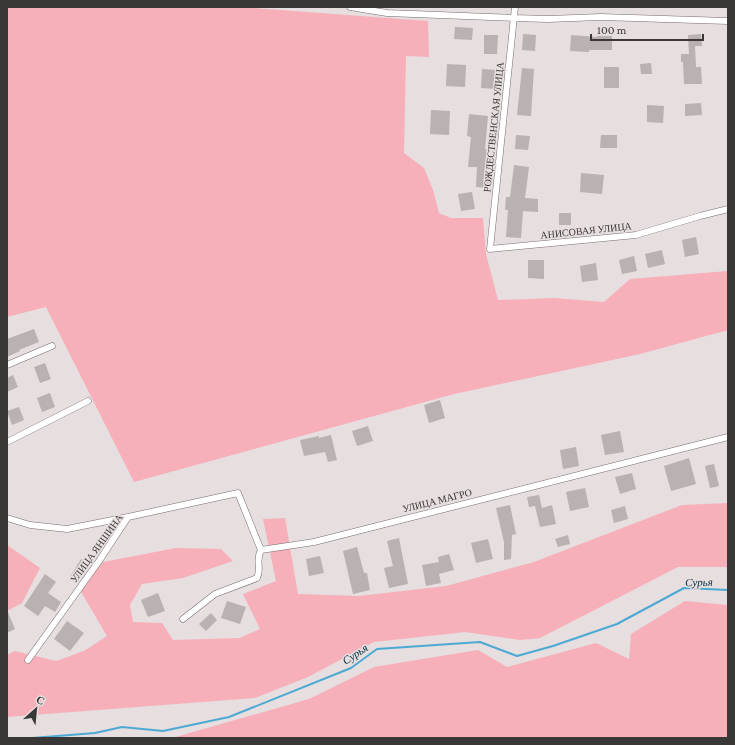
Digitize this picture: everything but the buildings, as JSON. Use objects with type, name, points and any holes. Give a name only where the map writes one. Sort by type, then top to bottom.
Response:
[{"type":"street","points":[[350,7],[514,18],[548,19],[601,17],[728,21]]},
{"type":"street","name":"РОЖДЕСТВЕНСКАЯ УЛИЦА","points":[[490,249],[515,7]]},
{"type":"street","name":"АНИСОВАЯ УЛИЦА","points":[[490,249],[636,235],[728,209]]},
{"type":"street","points":[[7,365],[52,346]]},
{"type":"street","points":[[7,442],[88,402]]},
{"type":"street","name":"УЛИЦА МАГРО","points":[[261,550],[314,542],[728,437]]},
{"type":"street","name":"УЛИЦА ЯНШИНА","points":[[28,660],[99,561],[128,517],[238,493],[261,550]]},
{"type":"street","points":[[7,518],[30,525],[67,529],[128,517]]},
{"type":"street","points":[[183,619],[215,594],[257,578],[259,569],[257,557],[261,550]]},
{"type":"shaded area","points":[[7,7],[241,7],[428,21],[429,57],[406,56],[404,153],[424,168],[433,190],[439,213],[451,218],[483,218],[486,254],[498,300],[554,298],[604,302],[630,279],[728,271],[728,330],[640,354],[454,394],[134,482],[46,307],[7,317]]},
{"type":"shaded area","points":[[728,503],[728,567],[678,567],[540,638],[520,640],[465,632],[374,642],[308,677],[255,698],[7,717],[7,655],[15,651],[56,661],[84,651],[107,636],[80,590],[103,562],[176,548],[221,549],[233,561],[183,578],[142,584],[130,605],[133,622],[162,623],[173,640],[240,638],[260,629],[243,594],[276,581],[263,519],[285,518],[298,594],[359,596],[446,586],[534,562],[682,505]]},
{"type":"shaded area","points":[[7,545],[40,568],[22,603],[7,611]]},
{"type":"shaded area","points":[[685,601],[728,605],[728,738],[172,738],[309,699],[374,667],[478,650],[507,667],[596,643],[629,659],[631,634]]},
{"type":"waterway","name":"Сурья","points":[[32,738],[95,733],[122,727],[163,731],[229,717],[351,668],[377,649],[480,642],[517,656],[553,646],[617,624],[684,588],[728,590]]}]
